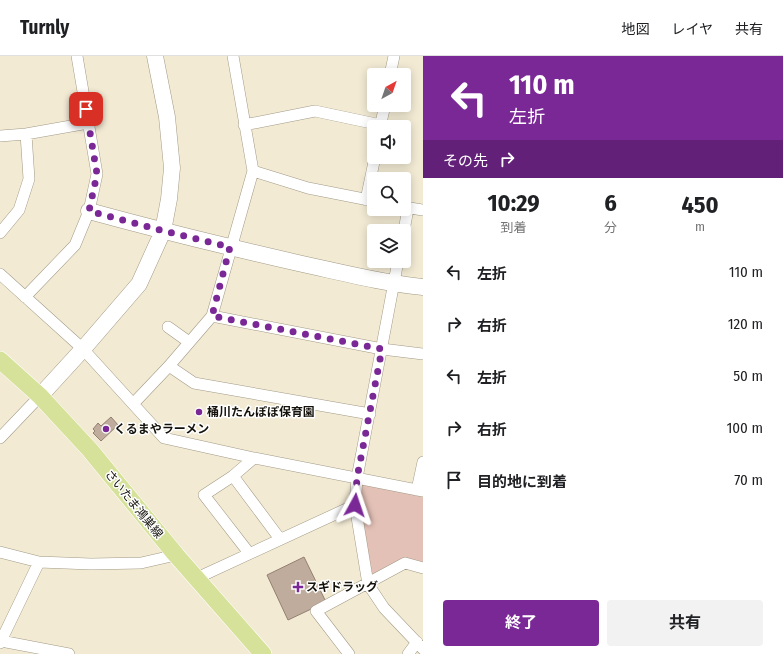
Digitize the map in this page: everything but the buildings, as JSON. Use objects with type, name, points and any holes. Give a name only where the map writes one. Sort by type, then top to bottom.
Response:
[{"type":"main road","name":"さいたま鴻巣線","points":[[0,360],[40,396],[90,450],[176,555],[262,654]]},
{"type":"street","points":[[25,297],[75,245],[89,211],[97,174],[77,56]]},
{"type":"street","points":[[0,438],[83,349],[139,284],[164,231],[172,168],[167,117],[155,56]]},
{"type":"street","points":[[132,404],[169,366],[212,316],[230,247],[253,171],[233,56]]},
{"type":"street","points":[[391,68],[394,56]]},
{"type":"street","points":[[244,125],[315,111],[367,123]]},
{"type":"street","points":[[0,136],[26,134],[88,123]]},
{"type":"street","points":[[0,232],[19,210],[29,179],[26,134]]},
{"type":"street","points":[[253,171],[308,188],[367,199]]},
{"type":"street","points":[[411,208],[423,210]]},
{"type":"street","points":[[89,211],[230,247],[394,284],[423,286]]},
{"type":"street","points":[[397,268],[357,478],[355,505],[368,584],[384,608],[420,645],[408,654]]},
{"type":"street","points":[[0,274],[83,349],[164,438],[254,458],[420,491],[423,462]]},
{"type":"street","points":[[212,316],[382,349],[423,354]]},
{"type":"street","points":[[168,327],[189,342]]},
{"type":"street","points":[[169,366],[194,383],[370,414]]},
{"type":"street","points":[[249,554],[204,495],[233,476],[254,458]]},
{"type":"street","points":[[233,476],[280,538]]},
{"type":"street","points":[[197,578],[280,538],[355,505]]},
{"type":"street","points":[[0,552],[39,562],[91,564],[141,563],[176,555]]},
{"type":"street","points":[[39,562],[1,642],[69,654]]},
{"type":"street","points":[[349,654],[316,611],[404,563],[423,568]]},
{"type":"shaded area","points":[[365,484],[423,495],[423,563],[376,574],[372,573],[358,499],[360,486]]},
{"type":"place","name":"桶川たんぽぽ保育園","points":[[199,412]]},
{"type":"place","name":"くるまやラーメン","points":[[106,429]]},
{"type":"place","name":"スギドラッグ","points":[[298,587]]},
{"type":"route","points":[[86,109],[97,174],[89,211],[230,247],[212,316],[382,349],[357,478],[355,505]]}]
